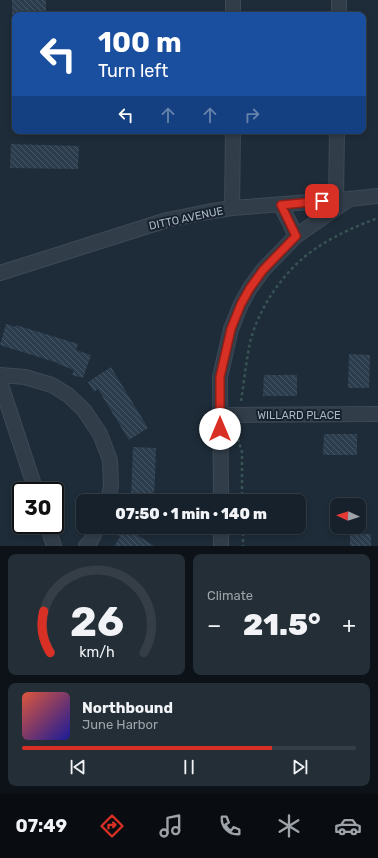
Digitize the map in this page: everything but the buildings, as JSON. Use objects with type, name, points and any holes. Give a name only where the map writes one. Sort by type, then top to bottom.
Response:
[{"type":"street","points":[[233,0],[233,12]]},
{"type":"street","points":[[339,0],[339,12]]},
{"type":"street","points":[[232,208],[233,134]]},
{"type":"street","points":[[221,494],[220,377],[231,329],[241,304],[263,270],[296,236],[342,200],[337,134]]},
{"type":"street","name":"DITTO AVENUE","points":[[0,273],[167,220],[232,208],[378,196]]},
{"type":"street","points":[[281,205],[296,236]]},
{"type":"street","points":[[0,375],[26,377],[52,385],[68,395],[84,410],[100,434],[110,460],[111,485],[109,494]]},
{"type":"street","points":[[0,382],[33,482]]},
{"type":"street","name":"WILLARD PLACE","points":[[220,414],[378,414]]},
{"type":"street","points":[[50,534],[54,546]]},
{"type":"street","points":[[86,546],[94,534]]},
{"type":"street","points":[[221,534],[221,546]]},
{"type":"path","points":[[242,494],[242,452],[235,432],[250,343],[256,324],[267,301],[280,282],[313,250],[332,238],[378,218]]},
{"type":"path","points":[[243,534],[243,546]]},
{"type":"route","points":[[220,429],[220,377],[231,329],[241,304],[250,288],[263,270],[296,236],[281,205],[322,201]]}]
